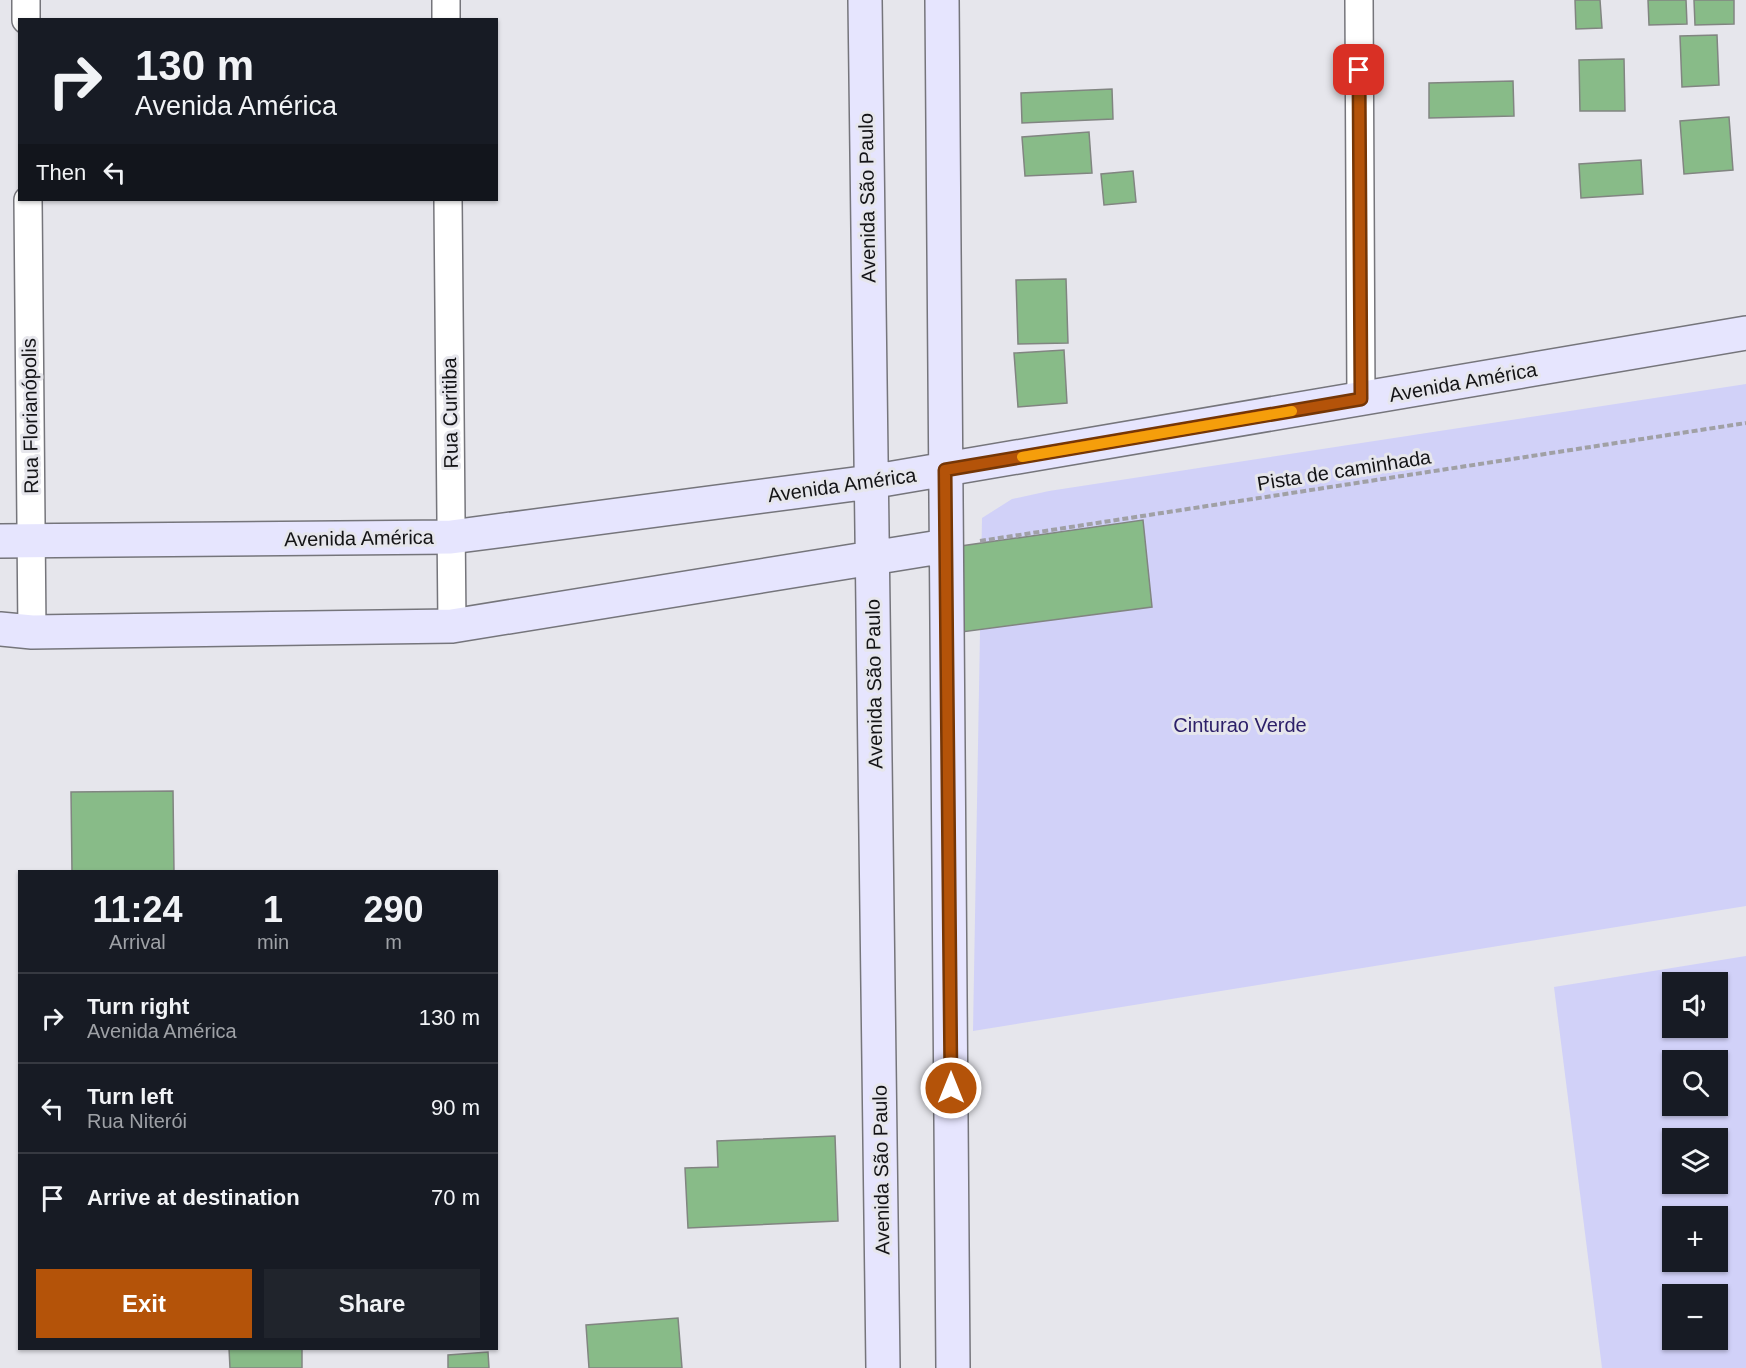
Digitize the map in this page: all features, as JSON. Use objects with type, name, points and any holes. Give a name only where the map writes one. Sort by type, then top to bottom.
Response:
[{"type":"main road","name":"Avenida São Paulo","points":[[865,0],[883,1368]]},
{"type":"main road","points":[[942,0],[953,1368]]},
{"type":"main road","name":"Avenida América","points":[[16,542],[451,537],[870,482],[1746,333]]},
{"type":"main road","points":[[16,630],[452,626],[946,546]]},
{"type":"street","points":[[26,0],[26,18]]},
{"type":"street","points":[[446,0],[446,18]]},
{"type":"street","points":[[1359,0],[1361,399]]},
{"type":"street","name":"Rua Florianópolis","points":[[16,630],[16,542],[28,201]]},
{"type":"street","name":"Rua Curitiba","points":[[448,201],[452,626]]},
{"type":"path","name":"Pista de caminhada","points":[[946,546],[1746,423]]},
{"type":"green space","name":"Cinturao Verde","points":[[1746,384],[1746,906],[973,1031],[982,518],[1012,499],[1049,491]]},
{"type":"green space","points":[[1746,956],[1746,1368],[1602,1368],[1554,987]]},
{"type":"building","points":[[1575,0],[1600,0],[1602,28],[1576,29]]},
{"type":"building","points":[[1648,0],[1686,0],[1687,24],[1649,25]]},
{"type":"building","points":[[1694,0],[1734,0],[1734,24],[1695,25]]},
{"type":"building","points":[[1717,35],[1719,85],[1682,87],[1680,36]]},
{"type":"building","points":[[1624,59],[1625,111],[1580,111],[1579,60]]},
{"type":"building","points":[[1513,81],[1514,116],[1429,118],[1429,83]]},
{"type":"building","points":[[1112,89],[1113,119],[1022,123],[1021,93]]},
{"type":"building","points":[[1729,117],[1733,170],[1684,174],[1680,121]]},
{"type":"building","points":[[1089,132],[1092,173],[1025,176],[1022,137]]},
{"type":"building","points":[[1641,160],[1643,194],[1581,198],[1579,164]]},
{"type":"building","points":[[1133,171],[1136,202],[1104,205],[1101,174]]},
{"type":"building","points":[[1066,279],[1068,343],[1018,344],[1016,280]]},
{"type":"building","points":[[1064,350],[1067,403],[1018,407],[1014,353]]},
{"type":"building","points":[[1143,520],[1152,607],[954,633],[954,547]]},
{"type":"building","points":[[173,791],[174,870],[72,870],[71,792]]},
{"type":"building","points":[[835,1136],[838,1221],[688,1228],[685,1168],[718,1167],[717,1141]]},
{"type":"building","points":[[678,1318],[682,1368],[589,1368],[586,1325]]},
{"type":"building","points":[[229,1350],[302,1350],[302,1368],[230,1368]]},
{"type":"building","points":[[488,1352],[489,1368],[448,1368],[448,1355]]},
{"type":"slow traffic","points":[[1022,457],[1292,411]]},
{"type":"route","points":[[951,1088],[945,470],[1361,399],[1359,70]]}]
